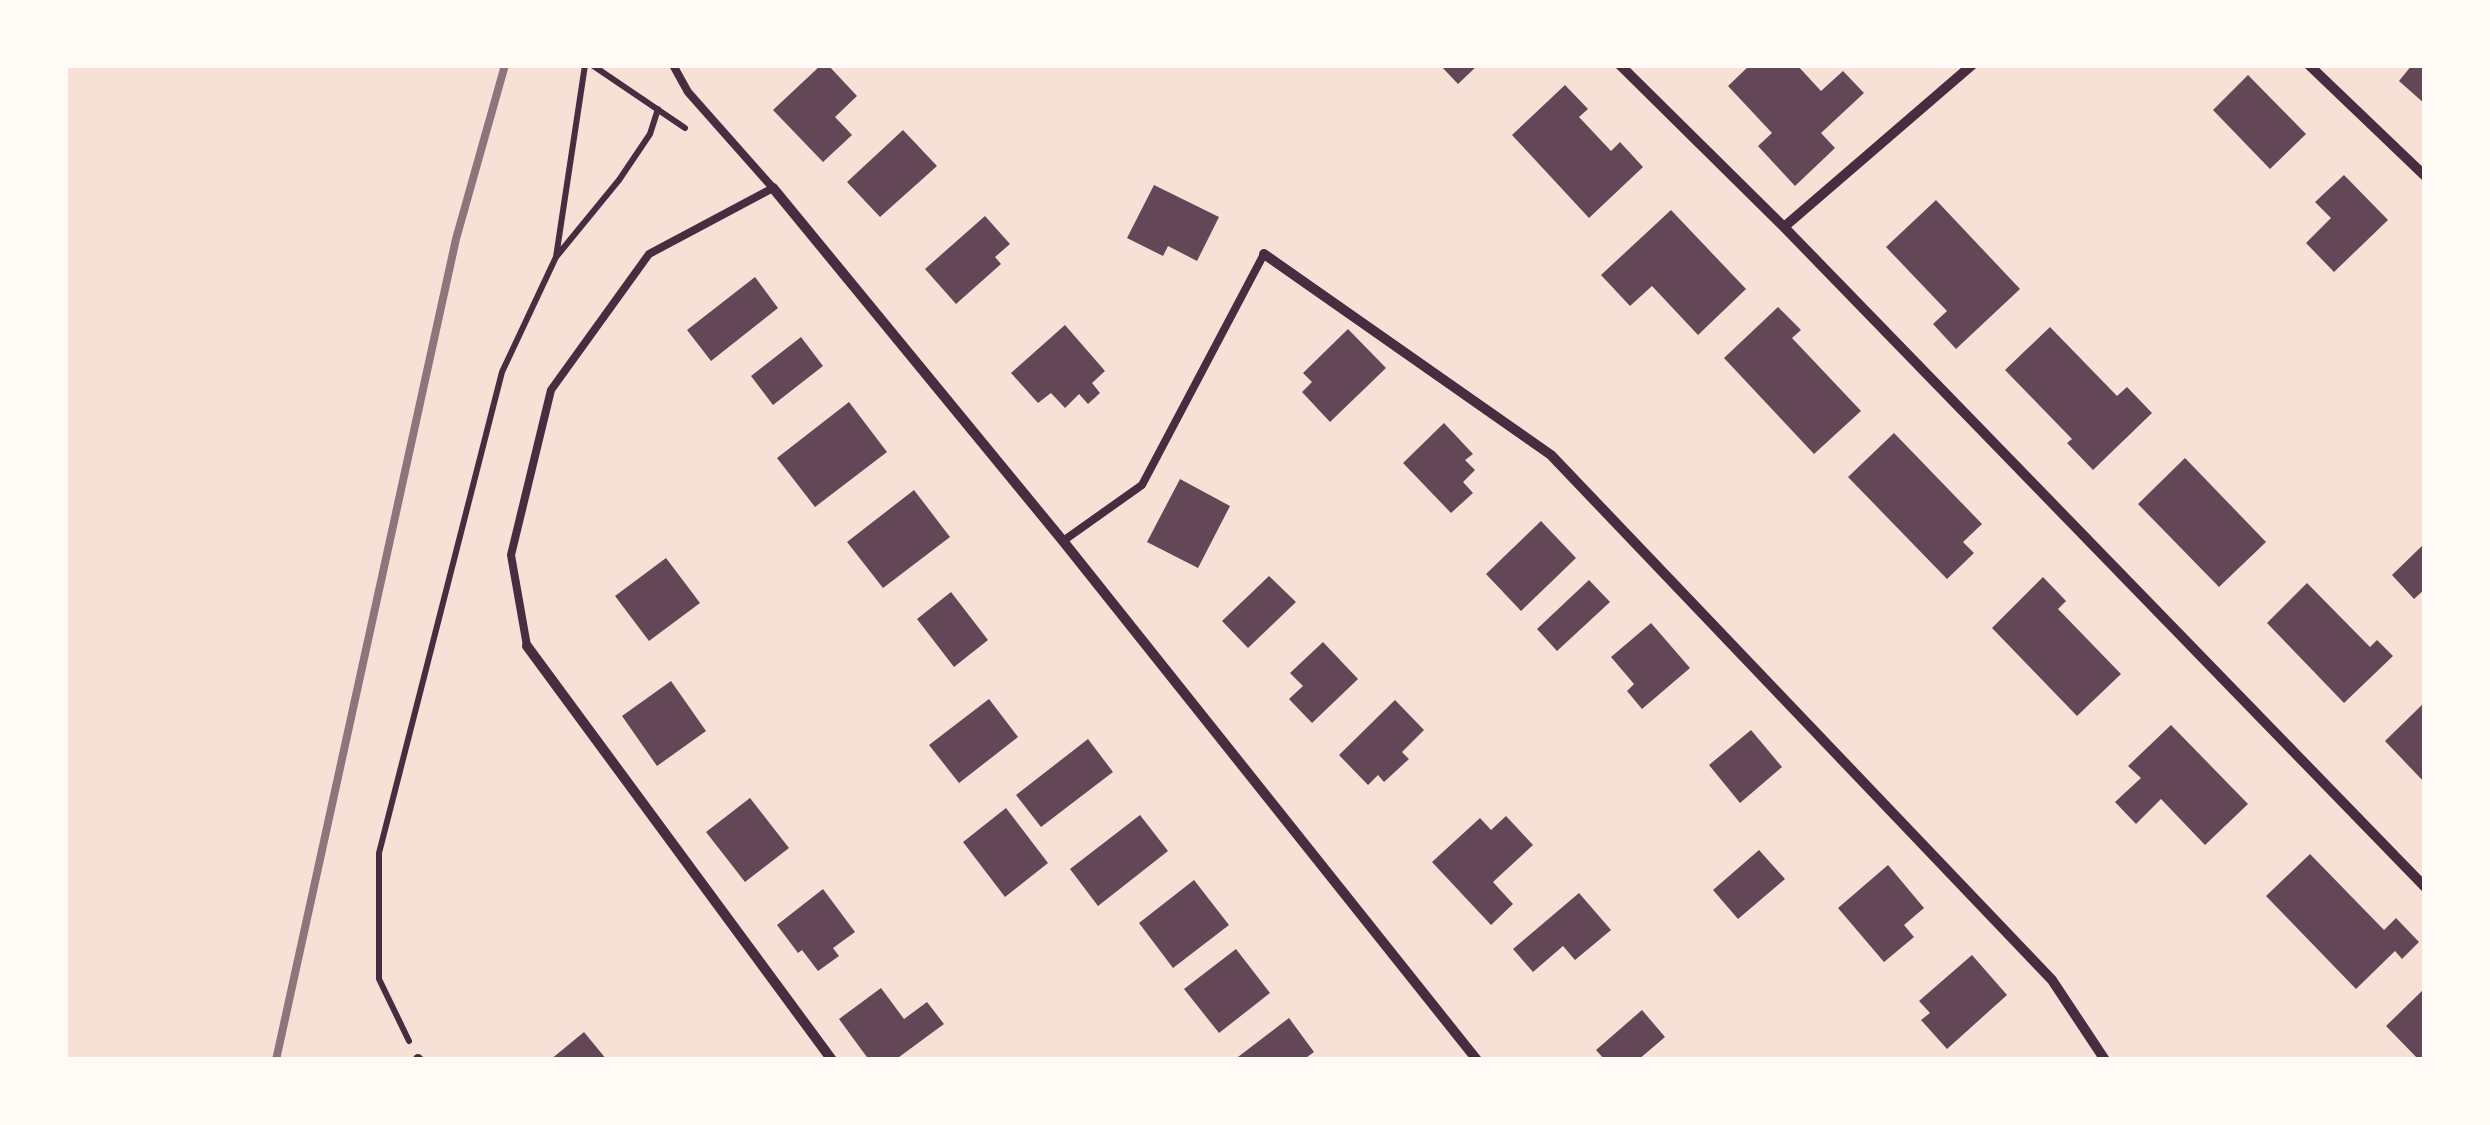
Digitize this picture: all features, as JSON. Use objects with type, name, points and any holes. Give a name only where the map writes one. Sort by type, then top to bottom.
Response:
[{"type":"street","points":[[1620,65],[1784,226],[2425,887]]},
{"type":"street","points":[[1784,226],[1972,65]]},
{"type":"street","points":[[2309,65],[2425,176]]},
{"type":"street","points":[[773,188],[1063,541],[1477,1060]]},
{"type":"street","points":[[1264,254],[1550,455],[2052,980],[2105,1060]]},
{"type":"street","points":[[527,646],[832,1060]]},
{"type":"lane","points":[[527,646],[511,556],[551,390],[648,254],[773,188],[688,92],[673,65]]},
{"type":"lane","points":[[1063,541],[1142,485],[1264,254]]},
{"type":"path","points":[[556,257],[585,65]]},
{"type":"path","points":[[418,1060],[379,979],[379,853],[502,372],[556,257],[619,180],[650,134],[658,110]]},
{"type":"building","points":[[821,65],[828,65],[857,96],[835,117],[852,135],[823,162],[773,110]]},
{"type":"building","points":[[1440,65],[1478,65],[1458,84]]},
{"type":"building","points":[[1750,65],[1797,65],[1821,91],[1843,71],[1864,93],[1821,133],[1835,148],[1795,186],[1758,146],[1772,133],[1728,86]]},
{"type":"building","points":[[2412,65],[2425,65],[2425,104],[2399,81]]},
{"type":"building","points":[[2248,75],[2306,134],[2270,169],[2213,110]]},
{"type":"building","points":[[1565,85],[1588,109],[1579,117],[1611,151],[1620,142],[1643,167],[1589,218],[1512,135]]},
{"type":"building","points":[[903,130],[937,166],[880,217],[847,182]]},
{"type":"building","points":[[2344,175],[2388,220],[2334,272],[2306,243],[2331,218],[2315,202]]},
{"type":"building","points":[[1154,185],[1219,217],[1197,261],[1168,246],[1163,256],[1127,238]]},
{"type":"building","points":[[1936,200],[2020,289],[1956,349],[1933,324],[1947,311],[1886,247]]},
{"type":"building","points":[[1671,210],[1746,289],[1698,335],[1652,286],[1630,306],[1601,275]]},
{"type":"building","points":[[985,216],[1010,244],[995,257],[1001,264],[956,304],[925,269]]},
{"type":"building","points":[[755,277],[778,308],[711,361],[687,330]]},
{"type":"building","points":[[1778,307],[1801,330],[1792,338],[1861,411],[1814,454],[1724,358]]},
{"type":"building","points":[[1065,325],[1105,371],[1092,383],[1100,393],[1088,404],[1079,394],[1065,408],[1051,393],[1038,403],[1011,373]]},
{"type":"building","points":[[2050,327],[2117,396],[2127,387],[2152,413],[2093,470],[2067,443],[2072,439],[2005,370]]},
{"type":"building","points":[[1348,329],[1386,368],[1330,422],[1302,392],[1312,382],[1303,373]]},
{"type":"building","points":[[801,337],[823,366],[773,405],[751,376]]},
{"type":"building","points":[[849,402],[887,452],[815,507],[777,458]]},
{"type":"building","points":[[1444,423],[1473,454],[1465,460],[1475,470],[1463,482],[1473,493],[1451,513],[1403,463]]},
{"type":"building","points":[[1894,433],[1982,524],[1963,542],[1974,553],[1947,579],[1848,477]]},
{"type":"building","points":[[2185,458],[2266,542],[2219,587],[2138,504]]},
{"type":"building","points":[[1180,479],[1230,506],[1198,568],[1147,542]]},
{"type":"building","points":[[914,490],[950,537],[883,588],[847,542]]},
{"type":"building","points":[[1541,521],[1576,558],[1521,611],[1486,574]]},
{"type":"building","points":[[2425,543],[2425,589],[2414,599],[2392,575]]},
{"type":"building","points":[[666,558],[700,603],[649,641],[615,596]]},
{"type":"building","points":[[1269,576],[1296,602],[1248,648],[1222,621]]},
{"type":"building","points":[[2043,577],[2066,601],[2058,609],[2121,674],[2077,716],[1992,628]]},
{"type":"building","points":[[1589,580],[1610,602],[1557,651],[1537,629]]},
{"type":"building","points":[[2307,583],[2370,647],[2377,640],[2393,656],[2344,703],[2267,623]]},
{"type":"building","points":[[951,592],[988,640],[954,667],[917,619]]},
{"type":"building","points":[[1651,623],[1690,668],[1642,709],[1627,691],[1634,684],[1611,657]]},
{"type":"building","points":[[1323,642],[1358,679],[1312,723],[1289,699],[1303,686],[1290,673]]},
{"type":"building","points":[[671,681],[706,731],[657,766],[622,716]]},
{"type":"building","points":[[989,699],[1018,737],[959,783],[929,745]]},
{"type":"building","points":[[1395,700],[1424,730],[1402,752],[1409,759],[1384,782],[1378,775],[1368,785],[1339,755]]},
{"type":"building","points":[[2425,702],[2425,783],[2385,741]]},
{"type":"building","points":[[2171,725],[2248,804],[2205,845],[2161,799],[2136,824],[2115,802],[2141,778],[2128,766]]},
{"type":"building","points":[[1751,730],[1782,767],[1740,803],[1709,765]]},
{"type":"building","points":[[1088,739],[1113,772],[1041,827],[1016,795]]},
{"type":"building","points":[[750,798],[789,848],[745,882],[706,832]]},
{"type":"building","points":[[1006,808],[1048,863],[1005,897],[963,842]]},
{"type":"building","points":[[1140,815],[1168,851],[1098,906],[1070,869]]},
{"type":"building","points":[[1506,816],[1533,845],[1493,882],[1513,904],[1491,925],[1432,862],[1480,818],[1491,830]]},
{"type":"building","points":[[1759,850],[1785,879],[1738,919],[1713,890]]},
{"type":"building","points":[[2310,854],[2384,930],[2396,918],[2419,942],[2402,959],[2395,951],[2356,989],[2266,896]]},
{"type":"building","points":[[1888,865],[1924,908],[1904,925],[1914,937],[1884,962],[1838,908]]},
{"type":"building","points":[[1194,880],[1229,925],[1173,968],[1139,923]]},
{"type":"building","points":[[823,889],[855,932],[833,948],[839,956],[818,971],[777,925]]},
{"type":"building","points":[[1579,893],[1611,930],[1575,960],[1563,946],[1533,972],[1513,949]]},
{"type":"building","points":[[1236,949],[1270,993],[1219,1033],[1184,989]]},
{"type":"building","points":[[1972,955],[2007,995],[1947,1049],[1921,1020],[1930,1013],[1919,1001]]},
{"type":"building","points":[[881,988],[904,1019],[927,1002],[944,1024],[895,1060],[869,1060],[839,1019]]},
{"type":"building","points":[[2425,988],[2425,1060],[2419,1060],[2386,1026]]},
{"type":"building","points":[[1642,1010],[1665,1037],[1638,1060],[1605,1060],[1596,1050]]},
{"type":"building","points":[[1289,1018],[1314,1052],[1303,1060],[1234,1060]]},
{"type":"building","points":[[584,1032],[607,1060],[550,1060]]},
{"type":"railway","points":[[276,1060],[456,239],[505,65]]}]
